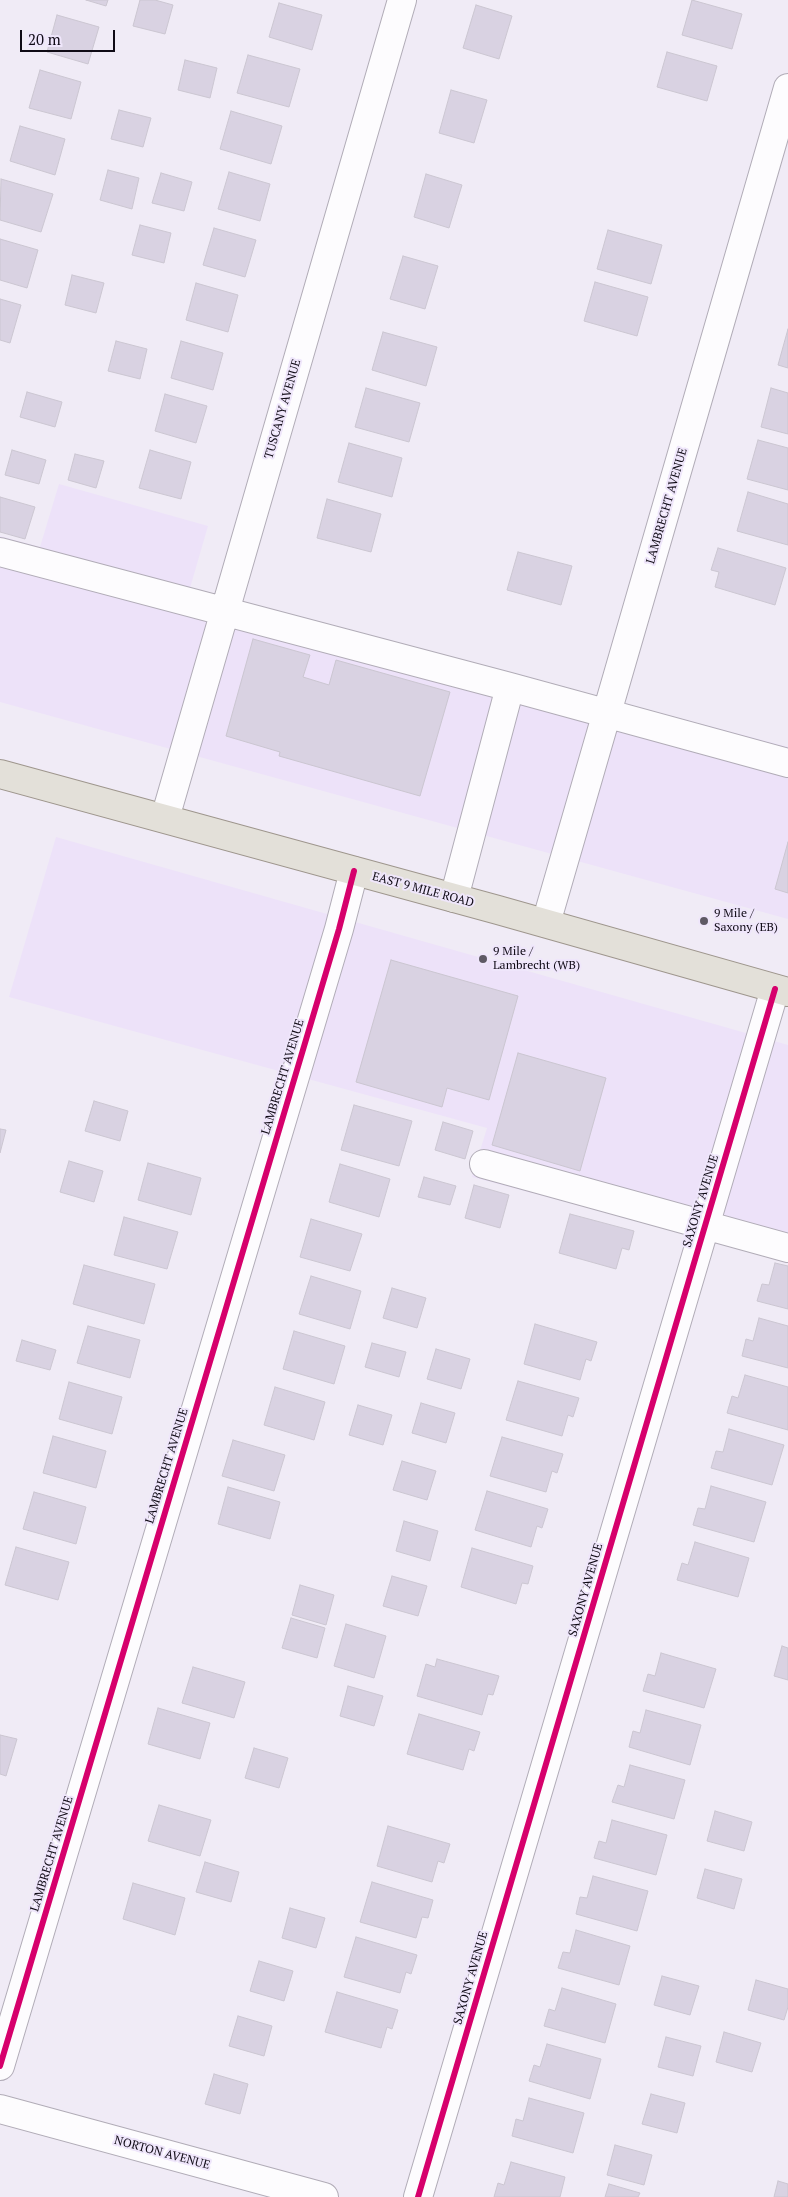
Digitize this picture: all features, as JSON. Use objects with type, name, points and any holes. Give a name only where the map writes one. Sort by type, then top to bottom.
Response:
[{"type":"main road","name":"EAST 9 MILE ROAD","points":[[0,774],[546,923],[782,990]]},
{"type":"street","name":"TUSCANY AVENUE","points":[[165,818],[402,0]]},
{"type":"street","name":"LAMBRECHT AVENUE","points":[[546,923],[788,88]]},
{"type":"street","points":[[0,552],[510,687],[788,763]]},
{"type":"street","points":[[454,898],[510,687]]},
{"type":"street","name":"LAMBRECHT AVENUE","points":[[0,2066],[336,938],[354,871]]},
{"type":"street","name":"SAXONY AVENUE","points":[[418,2197],[706,1224],[782,990]]},
{"type":"street","points":[[484,1164],[788,1248]]},
{"type":"street","name":"NORTON AVENUE","points":[[0,2109],[324,2197]]},
{"type":"shaded area","points":[[59,484],[208,526],[190,588],[788,747],[788,919],[0,702],[0,536],[40,547]]},
{"type":"shaded area","points":[[56,837],[788,1045],[788,1261],[472,1177],[487,1128],[9,997]]},
{"type":"building","points":[[86,0],[108,0],[106,6]]},
{"type":"building","points":[[140,0],[155,0],[173,5],[165,34],[133,26]]},
{"type":"building","points":[[692,0],[742,14],[732,49],[682,35]]},
{"type":"building","points":[[279,3],[322,15],[312,50],[269,37]]},
{"type":"building","points":[[476,5],[512,16],[499,59],[463,48]]},
{"type":"building","points":[[57,15],[99,27],[88,64],[47,52]]},
{"type":"building","points":[[667,52],[717,66],[707,101],[657,87]]},
{"type":"building","points":[[248,55],[300,69],[289,107],[237,93]]},
{"type":"building","points":[[185,60],[217,68],[210,98],[178,90]]},
{"type":"building","points":[[40,70],[81,82],[71,119],[29,108]]},
{"type":"building","points":[[451,90],[487,100],[474,143],[439,133]]},
{"type":"building","points":[[119,110],[151,118],[143,147],[111,139]]},
{"type":"building","points":[[231,111],[282,126],[271,164],[220,149]]},
{"type":"building","points":[[20,126],[65,139],[55,175],[10,161]]},
{"type":"building","points":[[108,170],[139,178],[132,209],[100,200]]},
{"type":"building","points":[[229,172],[270,184],[260,221],[218,209]]},
{"type":"building","points":[[161,173],[192,182],[184,211],[152,203]]},
{"type":"building","points":[[426,174],[462,185],[449,228],[414,217]]},
{"type":"building","points":[[1,179],[53,194],[41,232],[0,220]]},
{"type":"building","points":[[140,225],[171,233],[164,263],[132,255]]},
{"type":"building","points":[[214,228],[256,240],[245,277],[203,265]]},
{"type":"building","points":[[608,230],[662,245],[651,284],[597,269]]},
{"type":"building","points":[[0,239],[38,250],[27,288],[0,280]]},
{"type":"building","points":[[403,256],[438,266],[425,309],[390,299]]},
{"type":"building","points":[[72,275],[104,283],[96,313],[65,305]]},
{"type":"building","points":[[595,282],[648,297],[637,336],[584,321]]},
{"type":"building","points":[[196,283],[238,295],[228,332],[186,320]]},
{"type":"building","points":[[0,299],[21,305],[10,343],[0,340]]},
{"type":"building","points":[[788,329],[788,368],[778,365]]},
{"type":"building","points":[[383,332],[437,347],[426,386],[372,370]]},
{"type":"building","points":[[116,341],[147,349],[140,379],[108,371]]},
{"type":"building","points":[[181,341],[223,353],[213,390],[171,378]]},
{"type":"building","points":[[366,388],[420,403],[409,442],[355,427]]},
{"type":"building","points":[[771,388],[788,393],[788,434],[761,427]]},
{"type":"building","points":[[27,392],[62,402],[55,427],[20,417]]},
{"type":"building","points":[[165,394],[207,406],[196,443],[155,431]]},
{"type":"building","points":[[758,440],[788,448],[788,490],[747,479]]},
{"type":"building","points":[[349,443],[402,458],[392,497],[338,482]]},
{"type":"building","points":[[12,450],[46,460],[39,484],[5,475]]},
{"type":"building","points":[[150,450],[191,462],[181,499],[139,488]]},
{"type":"building","points":[[75,454],[104,461],[96,488],[68,480]]},
{"type":"building","points":[[748,492],[788,504],[788,545],[737,531]]},
{"type":"building","points":[[0,497],[35,507],[25,539],[0,532]]},
{"type":"building","points":[[327,499],[381,514],[371,552],[317,538]]},
{"type":"building","points":[[718,548],[786,568],[775,605],[715,587],[719,572],[711,570]]},
{"type":"building","points":[[518,552],[572,566],[561,605],[507,590]]},
{"type":"building","points":[[253,639],[310,655],[303,677],[329,685],[336,660],[450,692],[420,796],[279,756],[280,752],[226,736]]},
{"type":"building","points":[[788,842],[788,893],[775,889]]},
{"type":"building","points":[[391,960],[518,996],[489,1100],[447,1088],[442,1107],[356,1082]]},
{"type":"building","points":[[518,1053],[606,1078],[580,1171],[492,1145]]},
{"type":"building","points":[[94,1101],[128,1111],[120,1141],[85,1131]]},
{"type":"building","points":[[354,1105],[412,1121],[399,1166],[341,1150]]},
{"type":"building","points":[[443,1122],[473,1131],[465,1159],[435,1150]]},
{"type":"building","points":[[0,1129],[6,1130],[0,1153]]},
{"type":"building","points":[[69,1161],[103,1171],[94,1202],[60,1192]]},
{"type":"building","points":[[148,1163],[201,1178],[191,1215],[138,1200]]},
{"type":"building","points":[[340,1164],[390,1179],[379,1217],[329,1202]]},
{"type":"building","points":[[424,1177],[456,1186],[450,1205],[418,1197]]},
{"type":"building","points":[[474,1185],[509,1195],[500,1228],[465,1218]]},
{"type":"building","points":[[570,1214],[634,1231],[629,1250],[622,1248],[616,1269],[559,1253]]},
{"type":"building","points":[[124,1217],[178,1232],[167,1269],[114,1255]]},
{"type":"building","points":[[311,1219],[362,1234],[350,1271],[300,1257]]},
{"type":"building","points":[[775,1263],[788,1266],[788,1309],[757,1301],[762,1284],[769,1285]]},
{"type":"building","points":[[84,1265],[155,1284],[144,1324],[73,1304]]},
{"type":"building","points":[[311,1276],[361,1291],[350,1329],[299,1314]]},
{"type":"building","points":[[392,1288],[426,1298],[417,1328],[383,1318]]},
{"type":"building","points":[[759,1318],[788,1326],[788,1368],[742,1356],[746,1339],[753,1341]]},
{"type":"building","points":[[535,1324],[597,1342],[591,1361],[586,1359],[580,1380],[524,1364]]},
{"type":"building","points":[[88,1326],[140,1340],[130,1378],[77,1363]]},
{"type":"building","points":[[294,1331],[345,1346],[334,1384],[283,1369]]},
{"type":"building","points":[[22,1340],[56,1350],[50,1370],[16,1361]]},
{"type":"building","points":[[372,1343],[406,1352],[399,1377],[365,1367]]},
{"type":"building","points":[[436,1349],[470,1359],[461,1389],[427,1379]]},
{"type":"building","points":[[745,1375],[788,1387],[788,1430],[727,1413],[732,1396],[738,1398]]},
{"type":"building","points":[[518,1381],[579,1398],[573,1417],[568,1415],[562,1436],[506,1420]]},
{"type":"building","points":[[69,1382],[122,1397],[112,1434],[59,1419]]},
{"type":"building","points":[[275,1387],[325,1402],[314,1440],[264,1425]]},
{"type":"building","points":[[421,1403],[455,1413],[446,1443],[412,1433]]},
{"type":"building","points":[[358,1405],[392,1415],[383,1445],[349,1435]]},
{"type":"building","points":[[729,1429],[784,1445],[772,1485],[711,1468],[716,1451],[723,1452]]},
{"type":"building","points":[[53,1436],[106,1451],[96,1488],[43,1473]]},
{"type":"building","points":[[502,1437],[563,1454],[557,1473],[552,1471],[546,1492],[490,1476]]},
{"type":"building","points":[[233,1440],[285,1455],[274,1491],[222,1476]]},
{"type":"building","points":[[402,1461],[436,1471],[427,1500],[393,1490]]},
{"type":"building","points":[[711,1486],[766,1502],[754,1542],[693,1525],[698,1508],[705,1509]]},
{"type":"building","points":[[228,1487],[280,1502],[270,1539],[218,1524]]},
{"type":"building","points":[[487,1491],[548,1509],[542,1528],[537,1526],[531,1547],[475,1530]]},
{"type":"building","points":[[34,1492],[86,1507],[76,1544],[23,1529]]},
{"type":"building","points":[[404,1521],[438,1531],[430,1561],[396,1551]]},
{"type":"building","points":[[695,1542],[749,1558],[738,1597],[677,1580],[682,1563],[688,1565]]},
{"type":"building","points":[[16,1547],[69,1562],[58,1600],[5,1585]]},
{"type":"building","points":[[472,1548],[533,1566],[528,1584],[522,1583],[516,1604],[461,1587]]},
{"type":"building","points":[[392,1576],[427,1586],[418,1616],[383,1606]]},
{"type":"building","points":[[300,1585],[334,1595],[326,1625],[292,1615]]},
{"type":"building","points":[[291,1618],[325,1628],[317,1658],[282,1648]]},
{"type":"building","points":[[346,1624],[386,1636],[374,1678],[334,1666]]},
{"type":"building","points":[[782,1646],[788,1648],[788,1680],[774,1676]]},
{"type":"building","points":[[661,1653],[716,1669],[704,1708],[643,1691],[648,1674],[655,1676]]},
{"type":"building","points":[[437,1659],[499,1676],[493,1695],[488,1694],[482,1715],[417,1696],[426,1664],[435,1667]]},
{"type":"building","points":[[193,1667],[245,1682],[234,1718],[182,1703]]},
{"type":"building","points":[[348,1686],[383,1696],[374,1726],[340,1716]]},
{"type":"building","points":[[158,1708],[210,1723],[200,1759],[148,1744]]},
{"type":"building","points":[[646,1710],[701,1725],[690,1765],[629,1747],[633,1731],[640,1733]]},
{"type":"building","points":[[419,1714],[480,1732],[474,1751],[469,1749],[463,1770],[407,1754]]},
{"type":"building","points":[[0,1735],[17,1739],[6,1776],[0,1774]]},
{"type":"building","points":[[254,1748],[288,1758],[279,1788],[245,1778]]},
{"type":"building","points":[[630,1765],[685,1780],[674,1819],[612,1802],[618,1785],[624,1787]]},
{"type":"building","points":[[159,1805],[211,1820],[200,1856],[148,1841]]},
{"type":"building","points":[[715,1811],[752,1822],[744,1851],[707,1841]]},
{"type":"building","points":[[612,1820],[667,1835],[656,1875],[594,1858],[599,1841],[606,1843]]},
{"type":"building","points":[[388,1826],[450,1844],[444,1863],[438,1861],[432,1882],[377,1866]]},
{"type":"building","points":[[205,1862],[239,1872],[231,1902],[196,1892]]},
{"type":"building","points":[[705,1869],[742,1879],[734,1909],[697,1898]]},
{"type":"building","points":[[593,1876],[648,1891],[637,1931],[576,1914],[580,1897],[587,1898]]},
{"type":"building","points":[[372,1882],[433,1900],[428,1918],[422,1917],[416,1938],[360,1922]]},
{"type":"building","points":[[133,1883],[185,1898],[175,1935],[123,1919]]},
{"type":"building","points":[[290,1908],[325,1918],[316,1948],[282,1938]]},
{"type":"building","points":[[576,1930],[630,1946],[619,1985],[558,1968],[563,1952],[570,1953]]},
{"type":"building","points":[[356,1937],[417,1955],[411,1974],[406,1972],[400,1993],[344,1977]]},
{"type":"building","points":[[259,1961],[293,1971],[284,2001],[250,1991]]},
{"type":"building","points":[[662,1976],[699,1986],[690,2015],[654,2005]]},
{"type":"building","points":[[756,1980],[788,1989],[788,2007],[784,2020],[748,2010]]},
{"type":"building","points":[[562,1988],[616,2004],[605,2043],[544,2026],[549,2009],[555,2011]]},
{"type":"building","points":[[337,1992],[398,2010],[392,2029],[387,2027],[381,2048],[325,2032]]},
{"type":"building","points":[[238,2016],[272,2026],[264,2056],[229,2046]]},
{"type":"building","points":[[724,2032],[761,2043],[752,2072],[716,2062]]},
{"type":"building","points":[[666,2037],[701,2046],[693,2076],[658,2067]]},
{"type":"building","points":[[547,2044],[601,2059],[590,2099],[529,2081],[534,2065],[540,2067]]},
{"type":"building","points":[[214,2074],[248,2084],[240,2114],[205,2104]]},
{"type":"building","points":[[651,2094],[685,2103],[677,2133],[642,2124]]},
{"type":"building","points":[[529,2098],[584,2113],[573,2153],[512,2136],[516,2119],[523,2121]]},
{"type":"building","points":[[615,2145],[652,2155],[644,2185],[607,2175]]},
{"type":"building","points":[[511,2162],[565,2177],[560,2197],[494,2197],[498,2183],[504,2185]]},
{"type":"building","points":[[778,2181],[788,2184],[788,2197],[774,2197]]},
{"type":"building","points":[[609,2184],[640,2193],[638,2197],[605,2197]]},
{"type":"cycle path","points":[[0,2066],[339,929],[354,871]]},
{"type":"cycle path","points":[[418,2197],[775,989]]},
{"type":"place","name":"9 Mile / Saxony (EB)","points":[[704,921]]},
{"type":"place","name":"9 Mile / Lambrecht (WB)","points":[[483,959]]}]
